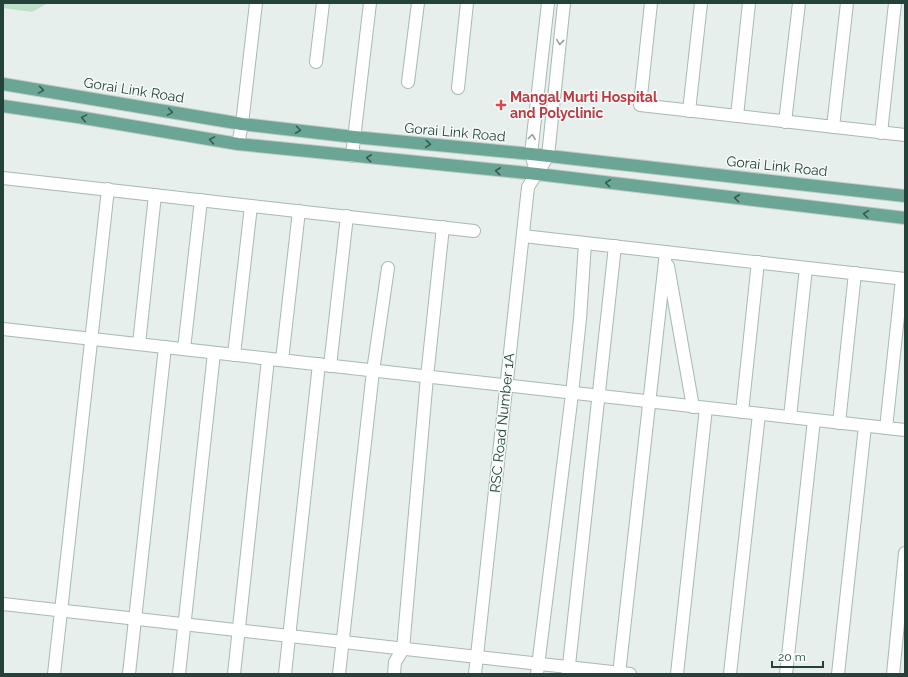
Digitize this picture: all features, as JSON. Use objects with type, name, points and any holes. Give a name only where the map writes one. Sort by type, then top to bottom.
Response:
[{"type":"main road","name":"Gorai Link Road","points":[[3,84],[242,124],[354,137],[530,154],[905,196]]},
{"type":"main road","points":[[3,106],[238,144],[537,174],[905,218]]},
{"type":"street","points":[[238,144],[242,124],[256,3]]},
{"type":"street","points":[[316,62],[323,3]]},
{"type":"street","points":[[352,156],[370,3]]},
{"type":"street","points":[[408,82],[418,3]]},
{"type":"street","points":[[458,88],[467,3]]},
{"type":"street","points":[[537,174],[530,154],[548,3]]},
{"type":"street","points":[[548,156],[564,3]]},
{"type":"street","points":[[651,3],[640,105],[905,135]]},
{"type":"street","points":[[689,111],[701,3]]},
{"type":"street","points":[[737,116],[749,3]]},
{"type":"street","points":[[785,122],[798,3]]},
{"type":"street","points":[[833,127],[847,3]]},
{"type":"street","points":[[881,133],[895,3]]},
{"type":"street","name":"RSC Road Number 1A","points":[[475,674],[528,187],[548,156]]},
{"type":"street","points":[[3,178],[474,230]]},
{"type":"street","points":[[54,674],[108,189]]},
{"type":"street","points":[[139,344],[155,195]]},
{"type":"street","points":[[184,349],[201,200]]},
{"type":"street","points":[[234,355],[251,206]]},
{"type":"street","points":[[282,360],[299,211]]},
{"type":"street","points":[[285,674],[325,365],[347,216]]},
{"type":"street","points":[[394,674],[395,662],[402,649],[427,376],[443,227]]},
{"type":"street","points":[[523,236],[904,279],[886,428]]},
{"type":"street","points":[[538,669],[572,394],[580,319],[584,243]]},
{"type":"street","points":[[569,671],[615,246]]},
{"type":"street","points":[[3,604],[476,657],[538,669],[623,674],[649,402],[666,252]]},
{"type":"street","points":[[666,252],[693,406]]},
{"type":"street","points":[[742,412],[758,262]]},
{"type":"street","points":[[340,674],[373,370],[388,268]]},
{"type":"street","points":[[790,417],[806,268]]},
{"type":"street","points":[[839,423],[855,273]]},
{"type":"street","points":[[3,329],[427,376],[572,394],[905,430]]},
{"type":"street","points":[[129,674],[165,347]]},
{"type":"street","points":[[179,674],[214,353]]},
{"type":"street","points":[[234,674],[268,359]]},
{"type":"street","points":[[677,674],[706,408]]},
{"type":"street","points":[[730,674],[759,414]]},
{"type":"street","points":[[786,674],[814,420]]},
{"type":"street","points":[[838,674],[865,426]]},
{"type":"street","points":[[893,674],[905,553]]},
{"type":"green space","points":[[3,3],[48,3],[32,12],[3,8]]},
{"type":"place","name":"Mangal Murti Hospital and Polyclinic","points":[[501,105]]}]
